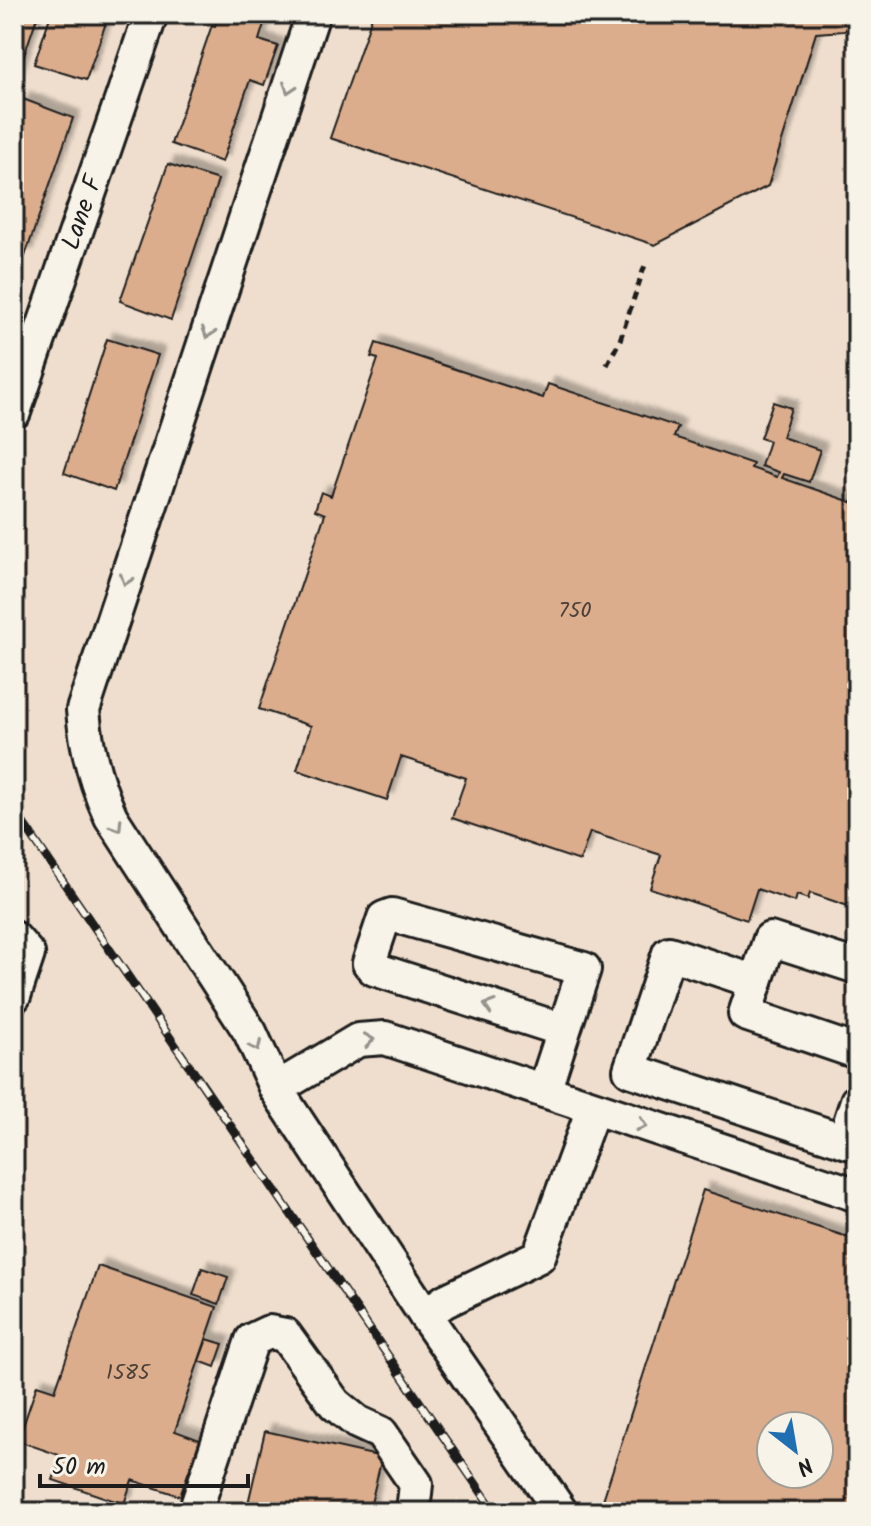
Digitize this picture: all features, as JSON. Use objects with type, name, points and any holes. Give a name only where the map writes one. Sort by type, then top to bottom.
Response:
[{"type":"street","name":"Lane F","points":[[14,412],[151,14]]},
{"type":"street","points":[[313,14],[83,710],[85,736],[98,788],[111,817],[250,1032],[276,1089],[425,1315],[561,1512]]},
{"type":"street","points":[[544,1091],[584,969],[392,915],[384,918],[369,963],[374,969],[563,1030]]},
{"type":"street","points":[[14,938],[28,954],[14,996]]},
{"type":"street","points":[[857,967],[770,939],[745,1014],[857,1052]]},
{"type":"street","points":[[756,982],[669,953],[630,1070],[850,1143],[857,1101]]},
{"type":"street","points":[[276,1089],[358,1040],[385,1038],[857,1195]]},
{"type":"street","points":[[425,1315],[445,1301],[539,1256],[593,1109]]},
{"type":"street","points":[[195,1512],[252,1340],[269,1332],[285,1335],[335,1404],[357,1422],[381,1433],[416,1484],[413,1512]]},
{"type":"path","points":[[607,365],[620,340],[646,262]]},
{"type":"shaded area","points":[[14,14],[857,14],[857,1512],[466,1512],[457,1498],[452,1512],[14,1512]]},
{"type":"building","points":[[14,14],[38,14],[14,85]]},
{"type":"building","points":[[51,14],[109,14],[86,80],[34,64]]},
{"type":"building","points":[[218,14],[267,14],[259,40],[278,46],[264,85],[250,80],[222,162],[171,144]]},
{"type":"building","points":[[373,14],[857,14],[857,23],[844,31],[816,33],[768,186],[655,245],[330,138]]},
{"type":"building","points":[[23,99],[73,118],[25,256],[14,253],[14,125]]},
{"type":"building","points":[[168,164],[218,180],[171,320],[120,301]]},
{"type":"building","points":[[107,339],[158,355],[114,491],[64,473]]},
{"type":"building","points":[[376,343],[543,398],[548,384],[678,427],[674,437],[753,464],[751,468],[777,477],[779,472],[761,466],[769,441],[760,438],[773,402],[791,408],[782,437],[820,450],[809,482],[784,474],[782,478],[857,504],[857,909],[810,893],[808,899],[797,895],[795,902],[757,889],[747,920],[650,888],[661,855],[590,832],[580,861],[452,818],[466,778],[401,757],[387,800],[297,770],[311,726],[259,709],[325,514],[315,510],[321,492],[331,496],[378,359],[371,357]]},
{"type":"building","points":[[703,1190],[857,1240],[857,1512],[609,1512],[602,1503]]},
{"type":"building","points":[[98,1266],[217,1307],[175,1431],[200,1440],[180,1496],[132,1480],[124,1504],[53,1480],[62,1456],[18,1441],[37,1385],[55,1391]]},
{"type":"building","points":[[202,1268],[228,1277],[219,1304],[193,1295]]},
{"type":"building","points":[[207,1339],[223,1344],[215,1367],[199,1361]]},
{"type":"building","points":[[265,1431],[382,1457],[369,1512],[246,1512]]},
{"type":"railway","points":[[14,810],[495,1512]]}]
